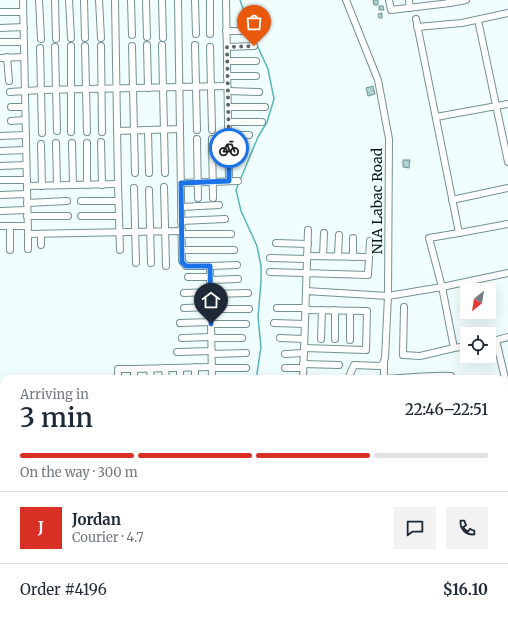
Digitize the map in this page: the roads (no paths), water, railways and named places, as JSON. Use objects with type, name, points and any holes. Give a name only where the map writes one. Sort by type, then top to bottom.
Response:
[{"type":"street","points":[[23,0],[28,248]]},
{"type":"street","points":[[39,0],[40,38]]},
{"type":"street","points":[[55,0],[56,38]]},
{"type":"street","points":[[69,0],[71,38]]},
{"type":"street","points":[[84,0],[86,38]]},
{"type":"street","points":[[99,0],[101,38]]},
{"type":"street","points":[[115,0],[120,250]]},
{"type":"street","points":[[131,0],[132,35]]},
{"type":"street","points":[[146,0],[147,36]]},
{"type":"street","points":[[162,0],[163,38]]},
{"type":"street","points":[[178,0],[182,262],[186,266],[237,265]]},
{"type":"street","points":[[195,0],[196,34]]},
{"type":"street","points":[[210,0],[210,34]]},
{"type":"street","points":[[226,0],[229,181]]},
{"type":"street","name":"NIA Labac Road","points":[[346,0],[378,80],[389,139],[388,296],[384,375]]},
{"type":"street","points":[[389,0],[391,10],[410,8],[429,3],[466,0]]},
{"type":"street","points":[[409,0],[410,8]]},
{"type":"street","points":[[0,12],[23,12]]},
{"type":"street","points":[[417,27],[462,23],[508,13]]},
{"type":"street","points":[[416,19],[459,233]]},
{"type":"street","points":[[478,20],[508,162]]},
{"type":"street","points":[[0,28],[24,27]]},
{"type":"street","points":[[226,31],[249,31]]},
{"type":"street","points":[[0,42],[24,42]]},
{"type":"street","points":[[147,45],[148,88]]},
{"type":"street","points":[[195,45],[197,130]]},
{"type":"street","points":[[71,46],[71,132]]},
{"type":"street","points":[[85,46],[87,132]]},
{"type":"street","points":[[101,46],[102,132]]},
{"type":"street","points":[[132,46],[135,173]]},
{"type":"street","points":[[162,46],[165,173]]},
{"type":"street","points":[[227,47],[254,46]]},
{"type":"street","points":[[55,47],[57,131]]},
{"type":"street","points":[[210,47],[212,130]]},
{"type":"street","points":[[40,48],[42,133]]},
{"type":"street","points":[[7,57],[8,81]]},
{"type":"street","points":[[0,58],[24,57]]},
{"type":"street","points":[[227,61],[256,61]]},
{"type":"street","points":[[227,76],[256,76]]},
{"type":"street","points":[[10,92],[25,90],[162,87],[211,87],[259,92]]},
{"type":"street","points":[[436,117],[508,104]]},
{"type":"street","points":[[11,107],[25,107]]},
{"type":"street","points":[[228,107],[265,107]]},
{"type":"street","points":[[11,121],[25,120]]},
{"type":"street","points":[[228,122],[262,122]]},
{"type":"street","points":[[117,131],[180,129]]},
{"type":"street","points":[[148,130],[149,173]]},
{"type":"street","points":[[0,136],[26,135]]},
{"type":"street","points":[[228,135],[250,135]]},
{"type":"street","points":[[197,139],[198,198]]},
{"type":"street","points":[[212,139],[213,198]]},
{"type":"street","points":[[87,142],[87,185]]},
{"type":"street","points":[[101,142],[102,185]]},
{"type":"street","points":[[56,143],[57,186]]},
{"type":"street","points":[[72,143],[72,185]]},
{"type":"street","points":[[41,144],[42,186]]},
{"type":"street","points":[[0,151],[26,150]]},
{"type":"street","points":[[0,166],[26,165]]},
{"type":"street","points":[[0,180],[42,186],[118,184]]},
{"type":"street","points":[[181,183],[238,181]]},
{"type":"street","points":[[164,187],[166,266]]},
{"type":"street","points":[[134,188],[136,263]]},
{"type":"street","points":[[452,200],[508,188]]},
{"type":"street","points":[[149,190],[151,263]]},
{"type":"street","points":[[0,195],[27,194]]},
{"type":"street","points":[[81,201],[118,200]]},
{"type":"street","points":[[27,202],[67,201]]},
{"type":"street","points":[[181,206],[219,205]]},
{"type":"street","points":[[0,210],[68,216]]},
{"type":"street","points":[[82,216],[119,216]]},
{"type":"street","points":[[182,221],[225,219]]},
{"type":"street","points":[[454,348],[442,287],[429,238],[508,224]]},
{"type":"street","points":[[0,226],[27,226]]},
{"type":"street","points":[[10,226],[10,250]]},
{"type":"street","points":[[303,375],[308,230]]},
{"type":"street","points":[[28,234],[150,231],[231,234]]},
{"type":"street","points":[[323,256],[324,233]]},
{"type":"street","points":[[41,234],[42,246]]},
{"type":"street","points":[[338,256],[339,235]]},
{"type":"street","points":[[353,238],[353,257]]},
{"type":"street","points":[[270,272],[368,275],[370,241]]},
{"type":"street","points":[[276,243],[308,244]]},
{"type":"street","points":[[182,250],[234,250]]},
{"type":"street","points":[[270,258],[307,258],[323,256],[369,257]]},
{"type":"street","points":[[210,266],[212,375]]},
{"type":"street","points":[[306,291],[388,296],[442,287],[508,273]]},
{"type":"street","points":[[188,277],[238,279]]},
{"type":"street","points":[[184,293],[248,293]]},
{"type":"street","points":[[404,307],[403,355],[420,356],[460,347]]},
{"type":"street","points":[[184,308],[249,309]]},
{"type":"street","points":[[277,308],[367,311],[366,350],[304,350],[285,354]]},
{"type":"street","points":[[321,338],[322,310]]},
{"type":"street","points":[[335,310],[335,340]]},
{"type":"street","points":[[350,311],[350,340]]},
{"type":"street","points":[[180,323],[246,324]]},
{"type":"street","points":[[274,323],[305,324]]},
{"type":"street","points":[[504,375],[496,340],[508,337]]},
{"type":"street","points":[[182,338],[242,338]]},
{"type":"street","points":[[280,338],[304,339]]},
{"type":"street","points":[[177,352],[246,353]]},
{"type":"street","points":[[350,375],[354,365],[379,366],[384,363]]},
{"type":"street","points":[[285,368],[340,365]]},
{"type":"street","points":[[195,367],[195,375]]},
{"type":"street","points":[[118,375],[118,369],[195,367],[246,368]]},
{"type":"street","points":[[166,368],[166,375]]},
{"type":"street","points":[[180,368],[180,375]]},
{"type":"street","points":[[134,369],[134,375]]},
{"type":"street","points":[[150,369],[151,375]]},
{"type":"waterway","points":[[240,0],[250,28]]},
{"type":"waterway","points":[[251,32],[268,69],[274,99],[267,122],[258,137],[236,190],[241,211],[257,246],[261,266],[258,317],[261,347],[257,375]]}]
